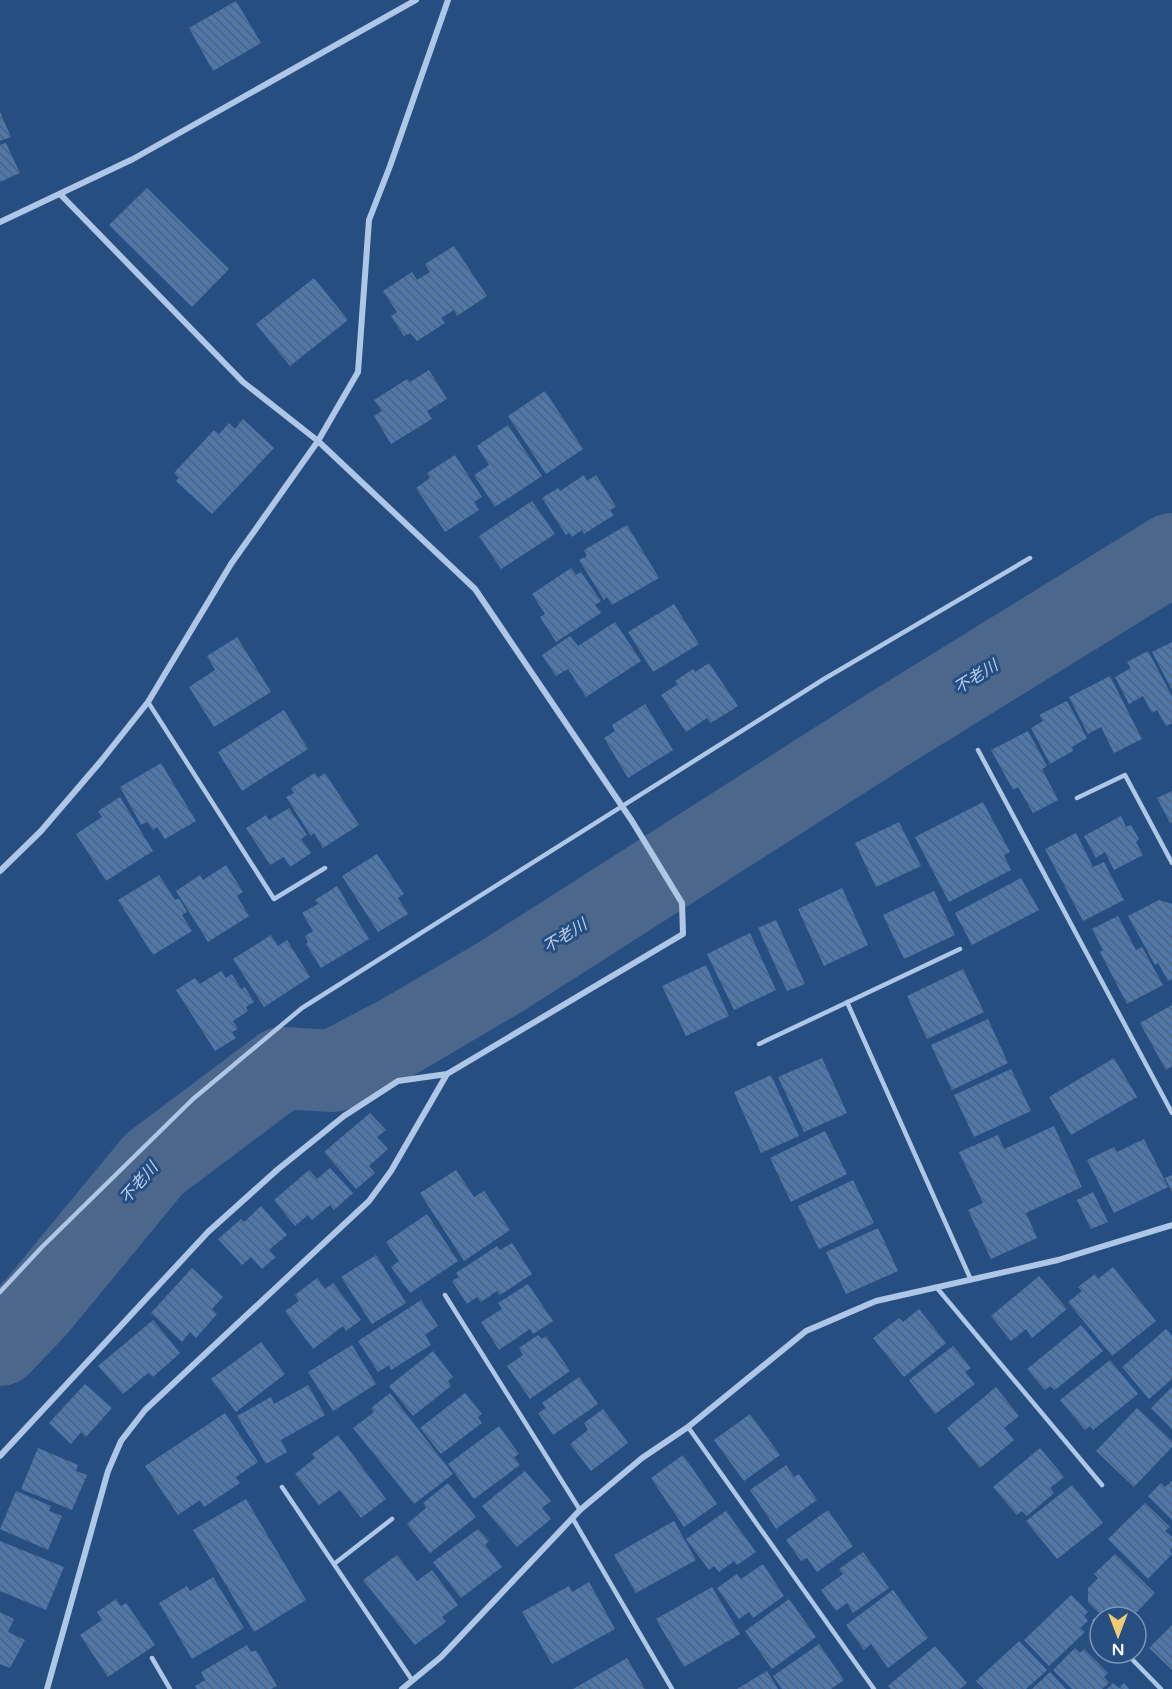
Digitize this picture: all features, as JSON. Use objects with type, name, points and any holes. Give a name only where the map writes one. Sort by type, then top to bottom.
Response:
[{"type":"street","points":[[0,222],[133,159],[416,0]]},
{"type":"street","points":[[0,871],[41,831],[148,702],[231,564],[318,441],[358,372],[369,220],[448,0]]},
{"type":"street","points":[[0,1456],[208,1232],[277,1170],[344,1116],[398,1081],[447,1074],[683,934],[682,903],[623,807],[475,589],[318,441],[243,382],[60,194]]},
{"type":"street","points":[[0,216],[9,217]]},
{"type":"street","points":[[47,1689],[108,1470],[122,1441],[145,1410],[369,1201],[391,1171],[447,1074]]},
{"type":"street","points":[[402,1689],[441,1658],[580,1510],[642,1458],[688,1427],[806,1331],[876,1301],[1058,1260],[1172,1225]]},
{"type":"lane","points":[[0,1292],[42,1247],[193,1099],[302,1008],[824,679],[1030,558]]},
{"type":"lane","points":[[148,702],[274,899],[325,868]]},
{"type":"lane","points":[[978,750],[1172,1113]]},
{"type":"lane","points":[[1077,798],[1125,774],[1172,863]]},
{"type":"lane","points":[[759,1044],[960,948]]},
{"type":"lane","points":[[847,1002],[972,1280]]},
{"type":"lane","points":[[937,1288],[1102,1485]]},
{"type":"lane","points":[[445,1295],[580,1510]]},
{"type":"lane","points":[[688,1427],[874,1689]]},
{"type":"lane","points":[[282,1487],[412,1680]]},
{"type":"lane","points":[[334,1564],[392,1519]]},
{"type":"lane","points":[[573,1519],[672,1689]]},
{"type":"lane","points":[[152,1658],[170,1689]]},
{"type":"lane","points":[[1138,1665],[1161,1689]]},
{"type":"building","points":[[236,1],[261,43],[213,71],[189,28]]},
{"type":"building","points":[[0,112],[11,137],[0,141]]},
{"type":"building","points":[[6,143],[20,173],[0,182],[0,145]]},
{"type":"building","points":[[147,188],[229,269],[192,307],[109,225]]},
{"type":"building","points":[[454,246],[487,296],[457,316],[454,310],[441,318],[445,323],[417,341],[410,333],[404,336],[391,316],[397,312],[383,291],[412,272],[417,280],[430,272],[425,264]]},
{"type":"building","points":[[314,278],[348,320],[290,366],[256,324]]},
{"type":"building","points":[[429,370],[447,399],[427,411],[432,419],[391,444],[374,416],[382,411],[374,400],[407,379],[410,382]]},
{"type":"building","points":[[545,391],[583,449],[546,474],[508,416]]},
{"type":"building","points":[[243,419],[274,448],[212,514],[176,481],[179,478],[174,473],[214,430],[219,434],[229,423],[235,429]]},
{"type":"building","points":[[508,425],[542,476],[495,507],[474,475],[489,465],[477,446]]},
{"type":"building","points":[[455,455],[482,497],[474,502],[479,510],[445,532],[416,488],[430,478],[427,473]]},
{"type":"building","points":[[584,475],[587,481],[596,475],[616,507],[610,510],[614,515],[584,534],[582,530],[572,537],[569,533],[566,535],[542,498],[558,488],[560,491]]},
{"type":"building","points":[[532,501],[555,534],[501,569],[479,536]]},
{"type":"building","points":[[627,525],[659,578],[612,605],[607,597],[604,600],[579,560],[587,556],[584,550]]},
{"type":"building","points":[[571,568],[576,575],[581,572],[601,601],[595,605],[601,613],[556,642],[540,617],[545,614],[532,594]]},
{"type":"building","points":[[674,604],[699,644],[653,672],[628,632]]},
{"type":"building","points":[[615,622],[641,661],[586,697],[568,669],[556,676],[542,655],[570,636],[578,646]]},
{"type":"building","points":[[237,637],[271,692],[214,727],[189,687],[215,670],[207,656]]},
{"type":"building","points":[[1172,642],[1172,690],[1152,652]]},
{"type":"building","points":[[1148,651],[1172,696],[1172,723],[1166,726],[1157,710],[1152,713],[1143,696],[1129,704],[1115,677],[1131,668],[1127,662]]},
{"type":"building","points":[[709,663],[738,706],[711,723],[707,718],[686,732],[661,695],[678,684],[675,681],[693,669],[695,672]]},
{"type":"building","points":[[1110,676],[1142,739],[1114,753],[1101,727],[1088,734],[1069,697]]},
{"type":"building","points":[[1067,701],[1087,738],[1072,747],[1073,751],[1050,764],[1031,728],[1043,721],[1039,715]]},
{"type":"building","points":[[645,704],[673,750],[628,778],[604,738],[615,731],[612,725]]},
{"type":"building","points":[[284,710],[308,749],[242,791],[218,752]]},
{"type":"building","points":[[1028,731],[1047,766],[1042,769],[1058,800],[1033,813],[1018,787],[1013,790],[991,750]]},
{"type":"building","points":[[161,763],[196,821],[165,839],[157,827],[153,830],[147,822],[141,825],[120,787]]},
{"type":"building","points":[[315,773],[318,778],[325,773],[359,825],[323,848],[314,833],[311,836],[286,797],[294,793],[291,788]]},
{"type":"building","points":[[1172,791],[1172,822],[1170,823],[1157,798]]},
{"type":"building","points":[[120,797],[153,851],[106,881],[76,834],[102,817],[98,811]]},
{"type":"building","points":[[983,802],[1010,852],[1004,855],[1011,870],[949,902],[915,837]]},
{"type":"building","points":[[289,808],[307,835],[301,839],[311,853],[290,867],[284,857],[270,865],[246,828],[266,815],[269,820]]},
{"type":"building","points":[[1121,816],[1126,827],[1131,825],[1139,839],[1136,842],[1143,855],[1114,870],[1105,852],[1096,858],[1084,836]]},
{"type":"building","points":[[899,822],[921,866],[876,887],[855,843]]},
{"type":"building","points":[[1076,833],[1093,867],[1104,862],[1124,900],[1083,921],[1045,849]]},
{"type":"building","points":[[377,854],[404,894],[398,898],[408,914],[378,932],[342,876]]},
{"type":"building","points":[[226,865],[243,892],[237,896],[249,916],[208,942],[176,891],[200,875],[203,880]]},
{"type":"building","points":[[159,875],[175,900],[179,898],[187,912],[182,915],[192,931],[153,955],[118,900]]},
{"type":"building","points":[[1021,878],[1039,910],[972,945],[955,913]]},
{"type":"building","points":[[337,886],[369,939],[321,968],[306,944],[308,942],[305,936],[313,931],[302,913],[318,904],[315,900]]},
{"type":"building","points":[[842,888],[868,945],[824,966],[798,909]]},
{"type":"building","points":[[934,891],[955,935],[904,959],[883,915]]},
{"type":"building","points":[[1159,900],[1172,904],[1172,979],[1168,981],[1158,963],[1155,965],[1128,916]]},
{"type":"building","points":[[1118,916],[1136,950],[1142,947],[1163,985],[1127,1004],[1100,952],[1103,950],[1092,929]]},
{"type":"building","points":[[776,920],[805,984],[787,991],[758,928]]},
{"type":"building","points":[[750,933],[776,990],[734,1010],[707,954]]},
{"type":"building","points":[[271,935],[278,946],[287,940],[310,977],[264,1007],[233,959]]},
{"type":"building","points":[[706,965],[729,1016],[686,1036],[662,986]]},
{"type":"building","points":[[963,969],[984,1012],[927,1039],[907,996]]},
{"type":"building","points":[[221,971],[226,978],[232,974],[241,989],[245,987],[254,1002],[246,1007],[248,1011],[233,1021],[238,1029],[232,1032],[236,1038],[215,1051],[176,990],[195,978],[200,984]]},
{"type":"building","points":[[1172,1005],[1172,1066],[1166,1070],[1140,1023]]},
{"type":"building","points":[[988,1019],[1008,1063],[952,1090],[931,1045]]},
{"type":"building","points":[[822,1058],[847,1113],[804,1132],[778,1077]]},
{"type":"building","points":[[1114,1058],[1137,1097],[1071,1135],[1049,1097]]},
{"type":"building","points":[[1011,1069],[1031,1111],[974,1137],[954,1095]]},
{"type":"building","points":[[771,1075],[799,1136],[761,1153],[734,1092]]},
{"type":"building","points":[[370,1113],[386,1130],[377,1137],[388,1149],[369,1166],[375,1173],[356,1189],[324,1152]]},
{"type":"building","points":[[1054,1126],[1082,1187],[1026,1213],[1037,1238],[991,1259],[968,1210],[983,1203],[959,1152],[998,1135],[1004,1149]]},
{"type":"building","points":[[825,1131],[847,1174],[791,1202],[770,1158]]},
{"type":"building","points":[[1144,1139],[1168,1187],[1114,1213],[1087,1160],[1114,1147],[1117,1152]]},
{"type":"building","points":[[330,1168],[353,1193],[334,1210],[330,1205],[312,1220],[308,1215],[295,1226],[274,1200],[309,1170],[317,1179]]},
{"type":"building","points":[[456,1170],[474,1197],[484,1191],[510,1230],[464,1261],[420,1193]]},
{"type":"building","points":[[1172,1175],[1172,1192],[1165,1178]]},
{"type":"building","points":[[853,1180],[874,1223],[819,1249],[798,1206]]},
{"type":"building","points":[[1093,1192],[1108,1222],[1091,1229],[1077,1200]]},
{"type":"building","points":[[261,1206],[287,1235],[269,1250],[276,1257],[262,1269],[251,1257],[242,1265],[218,1239],[241,1219],[244,1222]]},
{"type":"building","points":[[427,1214],[458,1261],[410,1293],[391,1267],[399,1261],[386,1242]]},
{"type":"building","points":[[878,1228],[898,1271],[846,1294],[826,1252]]},
{"type":"building","points":[[512,1243],[532,1274],[500,1295],[497,1291],[481,1302],[477,1297],[467,1304],[452,1281],[459,1277],[456,1273],[497,1246],[500,1250]]},
{"type":"building","points":[[376,1255],[406,1303],[372,1324],[341,1277]]},
{"type":"building","points":[[1113,1267],[1156,1321],[1112,1356],[1068,1302],[1082,1291],[1078,1287],[1095,1274],[1098,1279]]},
{"type":"building","points":[[192,1268],[223,1297],[212,1309],[217,1314],[196,1338],[190,1332],[182,1342],[151,1313]]},
{"type":"building","points":[[1039,1276],[1067,1309],[1032,1338],[1026,1329],[1011,1341],[991,1316]]},
{"type":"building","points":[[317,1278],[325,1289],[333,1283],[361,1320],[346,1331],[343,1326],[313,1349],[285,1311],[299,1301],[295,1295]]},
{"type":"building","points":[[528,1284],[553,1321],[533,1334],[530,1329],[499,1350],[481,1322],[502,1309],[498,1303]]},
{"type":"building","points":[[421,1300],[438,1326],[425,1335],[431,1345],[391,1370],[389,1365],[378,1372],[358,1341]]},
{"type":"building","points":[[919,1309],[946,1343],[904,1377],[873,1338],[899,1318],[903,1322]]},
{"type":"building","points":[[153,1320],[180,1353],[153,1377],[148,1373],[123,1394],[98,1366]]},
{"type":"building","points":[[1081,1325],[1103,1351],[1055,1390],[1050,1386],[1045,1390],[1027,1369]]},
{"type":"building","points":[[1166,1329],[1172,1336],[1172,1379],[1149,1399],[1122,1367]]},
{"type":"building","points":[[538,1335],[542,1339],[546,1336],[570,1371],[530,1399],[507,1366],[523,1355],[519,1348]]},
{"type":"building","points":[[261,1342],[285,1374],[236,1412],[211,1379]]},
{"type":"building","points":[[352,1345],[376,1384],[333,1411],[308,1372]]},
{"type":"building","points":[[953,1346],[971,1368],[965,1372],[975,1384],[935,1414],[909,1380]]},
{"type":"building","points":[[433,1351],[453,1377],[448,1381],[451,1386],[413,1416],[389,1386]]},
{"type":"building","points":[[1110,1360],[1138,1394],[1093,1430],[1090,1426],[1085,1430],[1060,1400]]},
{"type":"building","points":[[579,1377],[598,1404],[553,1435],[538,1413],[546,1408],[542,1403]]},
{"type":"building","points":[[85,1384],[112,1408],[86,1437],[81,1432],[71,1444],[49,1423]]},
{"type":"building","points":[[308,1385],[325,1415],[281,1440],[287,1452],[266,1464],[237,1416],[271,1397],[274,1404]]},
{"type":"building","points":[[996,1387],[1019,1416],[1004,1428],[1014,1440],[980,1468],[947,1428]]},
{"type":"building","points":[[1172,1387],[1172,1429],[1151,1408]]},
{"type":"building","points":[[390,1393],[453,1474],[414,1504],[353,1428],[374,1412],[371,1408]]},
{"type":"building","points":[[465,1393],[482,1414],[478,1417],[482,1423],[441,1454],[420,1428]]},
{"type":"building","points":[[1137,1408],[1172,1441],[1172,1447],[1134,1487],[1096,1451]]},
{"type":"building","points":[[603,1409],[628,1443],[591,1471],[570,1444],[588,1430],[584,1423]]},
{"type":"building","points":[[225,1413],[258,1462],[236,1477],[240,1483],[204,1507],[200,1500],[178,1515],[145,1466]]},
{"type":"building","points":[[750,1414],[780,1455],[744,1481],[714,1440]]},
{"type":"building","points":[[499,1426],[519,1454],[514,1457],[520,1465],[474,1499],[448,1464]]},
{"type":"building","points":[[338,1435],[386,1499],[361,1518],[340,1490],[319,1505],[295,1474],[315,1458],[312,1454]]},
{"type":"building","points":[[38,1448],[78,1465],[76,1471],[87,1475],[72,1510],[21,1489]]},
{"type":"building","points":[[1040,1448],[1064,1477],[1050,1488],[1054,1493],[1027,1516],[1022,1511],[1017,1515],[993,1487]]},
{"type":"building","points":[[683,1455],[717,1504],[684,1527],[651,1478]]},
{"type":"building","points":[[786,1465],[794,1477],[799,1474],[817,1500],[776,1529],[750,1490]]},
{"type":"building","points":[[525,1471],[551,1501],[542,1508],[551,1519],[517,1547],[482,1506]]},
{"type":"building","points":[[1172,1481],[1172,1520],[1148,1496],[1161,1483],[1165,1487]]},
{"type":"building","points":[[448,1483],[476,1517],[430,1553],[407,1524],[426,1508],[423,1503]]},
{"type":"building","points":[[1072,1485],[1103,1523],[1057,1559],[1026,1521]]},
{"type":"building","points":[[16,1491],[51,1506],[49,1511],[62,1516],[48,1550],[0,1529]]},
{"type":"building","points":[[246,1499],[306,1600],[254,1632],[193,1530]]},
{"type":"building","points":[[1145,1503],[1170,1527],[1165,1531],[1172,1537],[1170,1550],[1172,1554],[1148,1579],[1108,1539]]},
{"type":"building","points":[[828,1510],[853,1546],[817,1572],[807,1558],[801,1561],[786,1540]]},
{"type":"building","points":[[726,1511],[756,1552],[737,1565],[734,1561],[719,1572],[714,1566],[709,1570],[686,1539]]},
{"type":"building","points":[[674,1521],[696,1560],[636,1593],[614,1555]]},
{"type":"building","points":[[478,1529],[489,1541],[485,1545],[502,1567],[461,1598],[433,1562]]},
{"type":"building","points":[[0,1541],[64,1567],[46,1610],[0,1591]]},
{"type":"building","points":[[863,1552],[889,1588],[853,1613],[847,1603],[836,1611],[821,1590],[843,1574],[839,1569]]},
{"type":"building","points":[[1115,1554],[1155,1593],[1144,1605],[1091,1605],[1088,1602],[1088,1588],[1098,1578],[1094,1574]]},
{"type":"building","points":[[397,1555],[417,1581],[432,1570],[458,1605],[442,1617],[446,1622],[415,1645],[363,1580]]},
{"type":"building","points":[[763,1564],[784,1596],[753,1618],[749,1612],[739,1619],[717,1588],[737,1574],[741,1579]]},
{"type":"building","points":[[213,1577],[244,1628],[192,1659],[159,1603],[187,1586],[190,1591]]},
{"type":"building","points":[[589,1582],[615,1629],[552,1664],[522,1612],[569,1586],[572,1592]]},
{"type":"building","points":[[712,1587],[740,1634],[684,1667],[656,1619]]},
{"type":"building","points":[[893,1590],[928,1638],[888,1668],[871,1644],[864,1650],[846,1625]]},
{"type":"building","points":[[1071,1595],[1088,1612],[1084,1616],[1088,1621],[1080,1628],[1085,1632],[1049,1666],[1024,1640]]},
{"type":"building","points":[[116,1599],[121,1606],[126,1603],[155,1645],[108,1677],[80,1635],[102,1620],[97,1612]]},
{"type":"building","points":[[789,1599],[816,1637],[772,1669],[745,1631]]},
{"type":"building","points":[[0,1612],[14,1619],[8,1632],[25,1640],[10,1668],[0,1664]]},
{"type":"building","points":[[1172,1625],[1172,1670],[1149,1648]]},
{"type":"building","points":[[1019,1641],[1047,1670],[1026,1689],[984,1689],[976,1681]]},
{"type":"building","points":[[819,1644],[844,1680],[831,1689],[782,1689],[773,1676]]},
{"type":"building","points":[[247,1645],[251,1652],[256,1650],[277,1686],[271,1689],[197,1689],[195,1686],[205,1680],[201,1672]]},
{"type":"building","points":[[935,1646],[967,1683],[960,1689],[891,1689],[888,1686]]},
{"type":"building","points":[[1075,1648],[1080,1653],[1084,1649],[1088,1653],[1088,1665],[1100,1665],[1108,1673],[1104,1677],[1109,1683],[1102,1689],[1072,1689],[1053,1670]]},
{"type":"building","points":[[627,1658],[645,1689],[573,1689]]},
{"type":"building","points":[[767,1671],[778,1689],[737,1689]]},
{"type":"building","points":[[1050,1672],[1066,1689],[1032,1689]]},
{"type":"building","points":[[1113,1683],[1119,1688],[1124,1683],[1129,1689],[1107,1689]]},
{"type":"waterway","name":"不老川","points":[[0,1345],[37,1306],[154,1164],[282,1068],[333,1071],[400,1036],[502,976],[887,730],[1172,554]]}]
